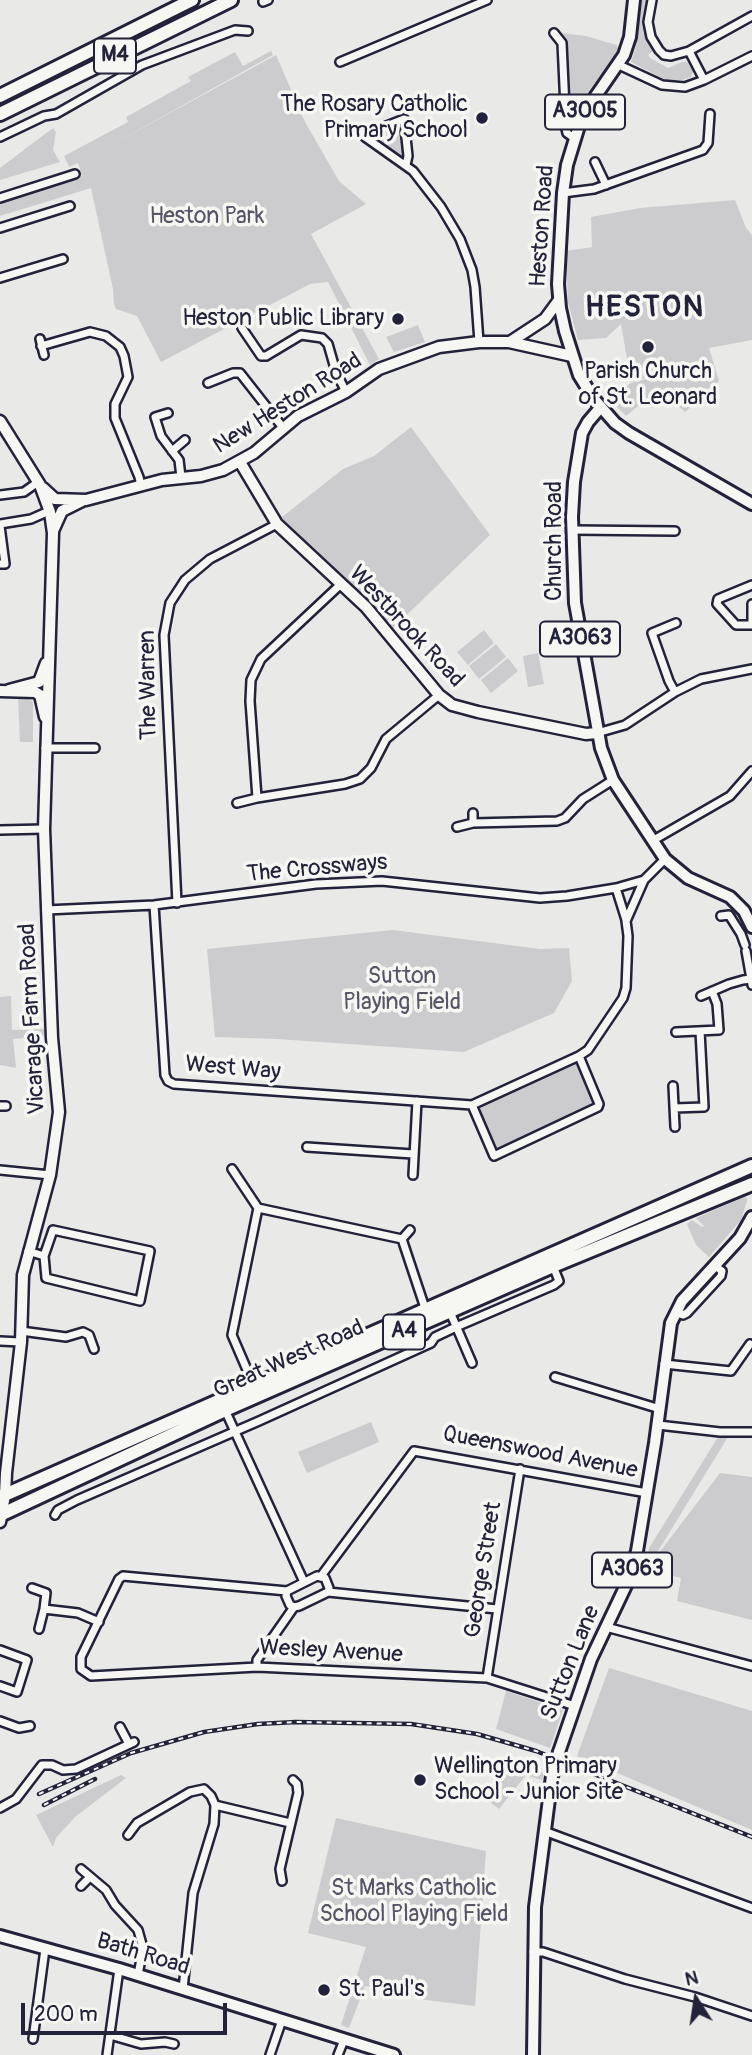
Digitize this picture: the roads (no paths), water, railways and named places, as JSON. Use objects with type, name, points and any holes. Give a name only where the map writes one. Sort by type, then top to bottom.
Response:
[{"type":"highway","name":"M4","points":[[0,96],[191,0]]},
{"type":"highway","name":"M4","points":[[0,114],[230,0]]},
{"type":"highway","name":"Great West Road","points":[[3,1496],[426,1312],[752,1166]]},
{"type":"highway","name":"A4","points":[[674,1201],[701,1196],[752,1175]]},
{"type":"highway","name":"Great West Road","points":[[0,1517],[225,1410],[553,1266],[752,1184]]},
{"type":"highway","name":"A4","points":[[3,1496],[17,1499],[48,1485],[65,1485]]},
{"type":"main road","name":"Heston Road","points":[[634,0],[631,37],[619,65],[590,103],[574,138],[563,193],[559,300],[562,315],[572,356],[586,387],[600,408],[615,423],[752,504]]},
{"type":"main road","name":"Church Road","points":[[600,408],[587,422],[582,433],[574,482],[572,530],[575,603],[597,733],[613,780],[664,859],[688,878],[725,894],[748,908]]},
{"type":"main road","name":"A3063","points":[[748,908],[752,927]]},
{"type":"main road","name":"Sutton Lane","points":[[531,2055],[535,1907],[552,1776],[591,1659],[629,1579],[638,1551],[658,1425],[667,1338],[675,1312],[740,1238],[752,1217]]},
{"type":"main road","name":"Bath Road","points":[[0,1936],[119,1969],[394,2055]]},
{"type":"street","points":[[340,62],[487,0]]},
{"type":"street","points":[[652,0],[648,22],[651,37],[664,55],[689,51],[752,16]]},
{"type":"street","points":[[0,136],[44,116],[56,114],[142,65],[235,30],[248,31]]},
{"type":"street","points":[[554,33],[562,43],[566,129],[574,138]]},
{"type":"street","points":[[689,51],[704,80]]},
{"type":"street","points":[[619,65],[669,87],[685,87],[752,56]]},
{"type":"street","points":[[563,193],[579,192],[606,184],[703,150],[708,143],[709,114]]},
{"type":"street","points":[[406,165],[408,156],[404,119],[365,137],[406,165],[441,207],[460,239],[472,270],[475,287],[478,342]]},
{"type":"street","points":[[595,162],[606,184]]},
{"type":"street","points":[[0,198],[75,174]]},
{"type":"street","points":[[0,228],[70,206]]},
{"type":"street","points":[[0,278],[63,259]]},
{"type":"street","points":[[510,343],[545,319],[559,300]]},
{"type":"street","points":[[545,319],[562,315]]},
{"type":"street","points":[[242,328],[261,356],[266,356],[301,335],[322,338],[328,344],[336,372],[346,392]]},
{"type":"street","points":[[44,355],[41,343],[90,332],[106,336],[120,347],[128,377],[114,412],[117,427],[141,486]]},
{"type":"street","name":"New Heston Road","points":[[55,507],[181,477],[211,474],[240,462],[311,408],[346,392],[379,369],[415,354],[447,345],[478,342],[510,343],[572,356]]},
{"type":"street","points":[[218,366],[223,376]]},
{"type":"street","points":[[208,383],[223,376],[240,373],[284,429]]},
{"type":"street","points":[[168,413],[155,417],[161,436],[180,464],[181,477]]},
{"type":"street","points":[[0,421],[55,507],[31,519],[0,525],[5,564],[0,564]]},
{"type":"street","points":[[172,450],[185,440]]},
{"type":"street","name":"Westbrook Road","points":[[240,462],[277,524],[366,607],[439,695],[452,705],[586,734],[597,733]]},
{"type":"street","points":[[0,495],[24,492],[39,483]]},
{"type":"street","name":"Vicarage Farm Road","points":[[0,1517],[4,1448],[21,1337],[23,1275],[50,1175],[59,1112],[52,1038],[44,829],[46,717],[49,706],[41,688],[48,660],[55,507]]},
{"type":"street","name":"The Warren","points":[[177,903],[164,635],[170,603],[185,580],[210,559],[277,524]]},
{"type":"street","points":[[572,530],[675,531]]},
{"type":"street","points":[[257,797],[251,680],[261,659],[341,584]]},
{"type":"street","points":[[752,585],[718,599],[717,604],[736,625],[751,625],[752,604]]},
{"type":"street","points":[[675,692],[668,681],[652,633],[676,623]]},
{"type":"street","points":[[597,733],[625,725],[675,692],[701,679],[752,668]]},
{"type":"street","points":[[4,690],[22,685],[41,688]]},
{"type":"street","points":[[237,803],[360,779],[371,768],[386,739],[439,695]]},
{"type":"street","points":[[45,748],[95,748]]},
{"type":"street","points":[[652,841],[730,796],[752,771]]},
{"type":"street","points":[[457,827],[557,821],[565,818],[583,799],[613,780]]},
{"type":"street","points":[[473,813],[473,824]]},
{"type":"street","points":[[0,830],[44,829]]},
{"type":"street","points":[[626,921],[644,880],[664,859]]},
{"type":"street","name":"The Crossways","points":[[46,910],[154,905],[316,884],[383,881],[540,898],[616,888],[644,880]]},
{"type":"street","points":[[579,1056],[598,1107],[494,1156],[472,1105],[588,1050],[623,998],[628,936],[616,888]]},
{"type":"street","name":"West Way","points":[[154,905],[165,1075],[168,1081],[186,1085],[472,1105]]},
{"type":"street","points":[[701,996],[729,984],[751,982],[741,934],[729,915],[721,916]]},
{"type":"street","points":[[741,934],[752,927]]},
{"type":"street","points":[[676,1032],[719,1030],[717,1004],[712,991]]},
{"type":"street","points":[[674,1108],[704,1107],[700,1031]]},
{"type":"street","points":[[673,1086],[675,1128]]},
{"type":"street","points":[[413,1175],[417,1101]]},
{"type":"street","points":[[307,1147],[413,1154]]},
{"type":"street","points":[[232,1169],[258,1208],[402,1239]]},
{"type":"street","points":[[0,1170],[50,1175]]},
{"type":"street","points":[[254,1387],[232,1335],[258,1208]]},
{"type":"street","points":[[53,1230],[150,1251],[140,1301],[46,1278],[44,1256],[53,1230]]},
{"type":"street","points":[[402,1239],[410,1230]]},
{"type":"street","points":[[402,1239],[426,1312]]},
{"type":"street","points":[[28,1251],[44,1256]]},
{"type":"street","points":[[55,1515],[58,1510],[77,1500],[234,1432],[431,1343],[435,1337],[456,1327],[554,1285],[559,1281],[553,1266]]},
{"type":"street","points":[[450,1312],[472,1363]]},
{"type":"street","points":[[0,1341],[21,1337],[66,1337],[83,1332],[89,1335],[94,1349]]},
{"type":"street","points":[[664,1364],[732,1371],[750,1344]]},
{"type":"street","points":[[555,1377],[660,1409]]},
{"type":"street","points":[[225,1410],[304,1582]]},
{"type":"street","points":[[658,1425],[720,1432],[752,1432]]},
{"type":"street","name":"Queenswood Avenue","points":[[321,1576],[414,1451],[647,1493]]},
{"type":"street","name":"George Street","points":[[487,1678],[520,1469]]},
{"type":"street","points":[[65,1485],[77,1500]]},
{"type":"street","points":[[44,1609],[78,1613],[99,1622],[119,1579],[127,1576],[287,1591],[321,1576],[325,1578],[328,1592]]},
{"type":"street","points":[[32,1588],[46,1592],[39,1629]]},
{"type":"street","points":[[287,1591],[286,1596],[294,1607]]},
{"type":"street","points":[[257,1667],[257,1660],[294,1607],[328,1592],[497,1609]]},
{"type":"street","name":"Wesley Avenue","points":[[99,1622],[81,1657],[80,1665],[87,1675],[257,1667],[487,1678],[575,1706]]},
{"type":"street","points":[[606,1627],[752,1666]]},
{"type":"street","points":[[0,1650],[27,1660],[17,1692],[0,1686]]},
{"type":"street","points":[[0,1721],[19,1728],[30,1726]]},
{"type":"street","points":[[0,1808],[16,1799],[42,1765],[52,1765],[63,1770],[76,1769],[131,1743],[120,1727]]},
{"type":"street","points":[[282,1881],[280,1869],[298,1788],[293,1780]]},
{"type":"street","points":[[128,1835],[137,1824],[195,1790],[207,1790],[215,1805],[211,1840],[192,1898],[183,1989]]},
{"type":"street","points":[[215,1805],[290,1823]]},
{"type":"street","points":[[544,1831],[752,1908]]},
{"type":"street","points":[[81,1869],[106,1890],[115,1905],[138,1930],[143,1948],[138,1975]]},
{"type":"street","points":[[81,1886],[90,1877]]},
{"type":"street","points":[[33,2039],[45,1949]]},
{"type":"street","points":[[533,1952],[544,1952],[752,2016]]},
{"type":"street","points":[[107,2055],[119,1969]]},
{"type":"street","points":[[270,2055],[282,2020]]},
{"type":"street","points":[[110,2035],[141,2044],[174,2044]]},
{"type":"street","points":[[338,2055],[344,2040]]},
{"type":"railway","points":[[39,1794],[131,1753],[204,1732],[258,1724],[296,1722],[411,1724],[477,1734],[536,1751],[752,1837]]},
{"type":"railway","points":[[44,1805],[95,1779]]},
{"type":"place","name":"The Rosary Catholic Primary School","points":[[482,118]]},
{"type":"place","name":"Heston Public Library","points":[[398,319]]},
{"type":"place","name":"Parish Church of St. Leonard","points":[[648,347]]},
{"type":"place","name":"Wellington Primary School - Junior Site","points":[[420,1780]]},
{"type":"place","name":"St. Paul's","points":[[324,1990]]},
{"type":"district","name":"HESTON","points":[[645,308]]},
{"type":"park label","name":"Heston Park","points":[[207,217]]},
{"type":"park label","name":"Sutton Playing Field","points":[[402,990]]},
{"type":"park label","name":"St Marks Catholic School Playing Field","points":[[414,1902]]}]
